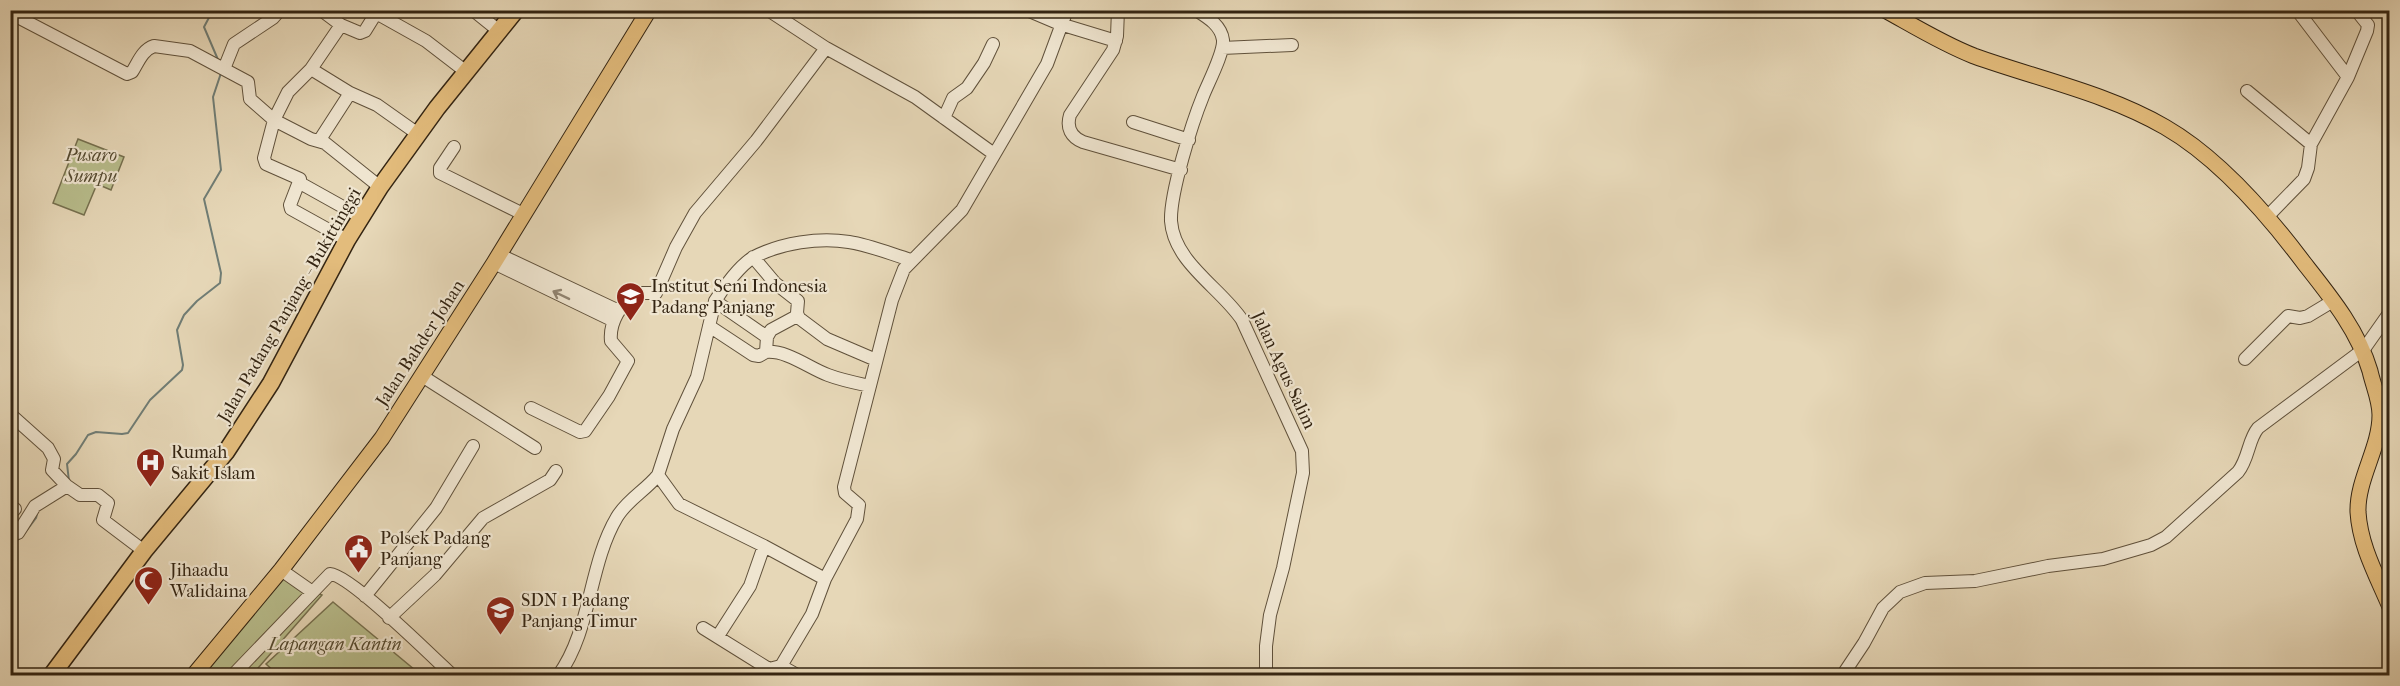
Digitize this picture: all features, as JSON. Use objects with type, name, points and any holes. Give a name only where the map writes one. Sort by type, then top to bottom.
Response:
[{"type":"highway","name":"Jalan Padang Panjang - Bukittinggi","points":[[51,675],[144,551],[226,452],[271,383],[347,240],[380,187],[465,71],[516,10]]},
{"type":"main road","name":"Jalan Bahder Johan","points":[[193,675],[281,570],[382,438],[497,259],[649,10]]},
{"type":"main road","points":[[1885,10],[1973,55],[2064,85],[2142,115],[2167,128],[2205,155],[2267,217],[2333,301],[2364,349],[2380,414],[2378,431],[2360,493],[2358,510],[2360,532],[2390,607]]},
{"type":"street","points":[[224,69],[234,44],[273,18],[280,10]]},
{"type":"street","points":[[321,10],[341,25],[360,33],[364,31],[377,12],[426,40],[465,71]]},
{"type":"street","points":[[473,10],[499,31]]},
{"type":"street","points":[[768,10],[826,48],[915,97],[994,154]]},
{"type":"street","points":[[1027,10],[1060,24],[1116,41]]},
{"type":"street","points":[[770,670],[813,614],[825,579],[859,513],[859,505],[845,493],[844,487],[892,300],[904,269],[962,210],[1047,64],[1067,10]]},
{"type":"street","points":[[1118,10],[1116,41],[1113,50],[1070,115],[1068,121],[1070,132],[1077,140],[1180,170]]},
{"type":"street","points":[[1196,10],[1218,28],[1223,39],[1222,48],[1292,45]]},
{"type":"street","points":[[2296,10],[2348,77]]},
{"type":"street","points":[[2267,217],[2304,179],[2308,168],[2310,144],[2348,77],[2368,27],[2356,10]]},
{"type":"street","points":[[10,13],[127,74],[132,72],[145,50],[154,46],[190,51],[248,82],[250,99],[274,120],[319,141],[380,187]]},
{"type":"street","points":[[341,25],[311,69],[291,89],[274,120],[264,162],[299,178],[300,183],[361,217]]},
{"type":"street","points":[[944,118],[953,98],[964,91],[973,80],[993,44]]},
{"type":"street","points":[[531,408],[580,432],[585,430],[609,396],[628,361],[611,341],[616,316],[636,293],[656,293],[676,247],[695,213],[756,141],[826,48]]},
{"type":"street","name":"Jalan Agus Salim","points":[[1222,48],[1198,106],[1180,170],[1171,220],[1178,245],[1185,257],[1231,304],[1242,320],[1302,451],[1303,473],[1283,568],[1270,615],[1266,646],[1266,675]]},
{"type":"street","points":[[311,69],[350,93],[377,105],[418,134]]},
{"type":"street","points":[[2247,91],[2310,144]]},
{"type":"street","points":[[319,141],[350,93]]},
{"type":"street","points":[[1133,122],[1189,140]]},
{"type":"street","points":[[454,147],[440,168],[440,173],[523,214]]},
{"type":"street","points":[[300,183],[290,205],[291,209],[347,240]]},
{"type":"street","points":[[558,675],[568,662],[585,617],[602,554],[616,519],[629,501],[649,487],[658,475],[672,429],[697,377],[715,301],[721,291],[753,257],[782,246],[834,240],[852,242],[911,260]]},
{"type":"street","points":[[753,257],[775,282],[798,302],[797,316]]},
{"type":"street","points":[[497,259],[616,316]]},
{"type":"street","points":[[715,301],[767,337]]},
{"type":"street","points":[[2245,359],[2288,316],[2300,318],[2308,316],[2333,301]]},
{"type":"street","points":[[1842,675],[1864,643],[1883,608],[1895,596],[1913,586],[1925,583],[1982,580],[2048,566],[2103,559],[2151,545],[2166,537],[2238,472],[2246,460],[2253,435],[2258,428],[2364,349],[2390,312]]},
{"type":"street","points":[[797,316],[827,339],[876,360]]},
{"type":"street","points":[[766,352],[767,337],[771,330],[797,316]]},
{"type":"street","points":[[709,326],[753,355],[759,356],[772,351],[830,376],[870,386]]},
{"type":"street","points":[[422,376],[535,448]]},
{"type":"street","points":[[10,414],[48,448],[54,459],[52,470],[67,486],[80,495],[98,495],[108,503],[103,520],[144,551]]},
{"type":"street","points":[[365,596],[436,508],[473,446]]},
{"type":"street","points":[[389,618],[435,575],[483,518],[550,480],[556,471]]},
{"type":"street","points":[[658,475],[679,504],[765,546],[825,579]]},
{"type":"street","points":[[15,534],[34,506],[67,486]]},
{"type":"street","points":[[718,636],[750,586],[765,546]]},
{"type":"street","points":[[281,570],[311,591]]},
{"type":"street","points":[[238,673],[311,591],[330,574],[334,574],[365,596],[453,675]]},
{"type":"street","points":[[703,628],[770,670],[799,675]]},
{"type":"green space","name":"Pusaro Sumpu","points":[[78,139],[124,157],[111,190],[97,184],[84,215],[53,203]]},
{"type":"green space","points":[[282,577],[322,595],[252,675],[199,676]]},
{"type":"green space","name":"Lapangan Kantin","points":[[333,602],[421,675],[278,675],[266,664]]},
{"type":"waterway","points":[[213,10],[204,27],[219,62]]},
{"type":"waterway","points":[[69,481],[67,464],[88,435],[96,432],[128,433],[150,400],[182,370],[177,330],[184,315],[197,301],[220,283],[221,273],[204,199],[221,170],[213,97],[221,73]]},
{"type":"waterway","points":[[24,534],[37,514]]},
{"type":"waterway","points":[[10,546],[20,538]]},
{"type":"place","name":"Institut Seni Indonesia Padang Panjang","points":[[630,322]]},
{"type":"place","name":"Rumah Sakit Islam","points":[[150,488]]},
{"type":"place","name":"Polsek Padang Panjang","points":[[359,574]]},
{"type":"place","name":"Jihaadu Walidaina","points":[[149,606]]},
{"type":"place","name":"SDN 1 Padang Panjang Timur","points":[[500,636]]}]
